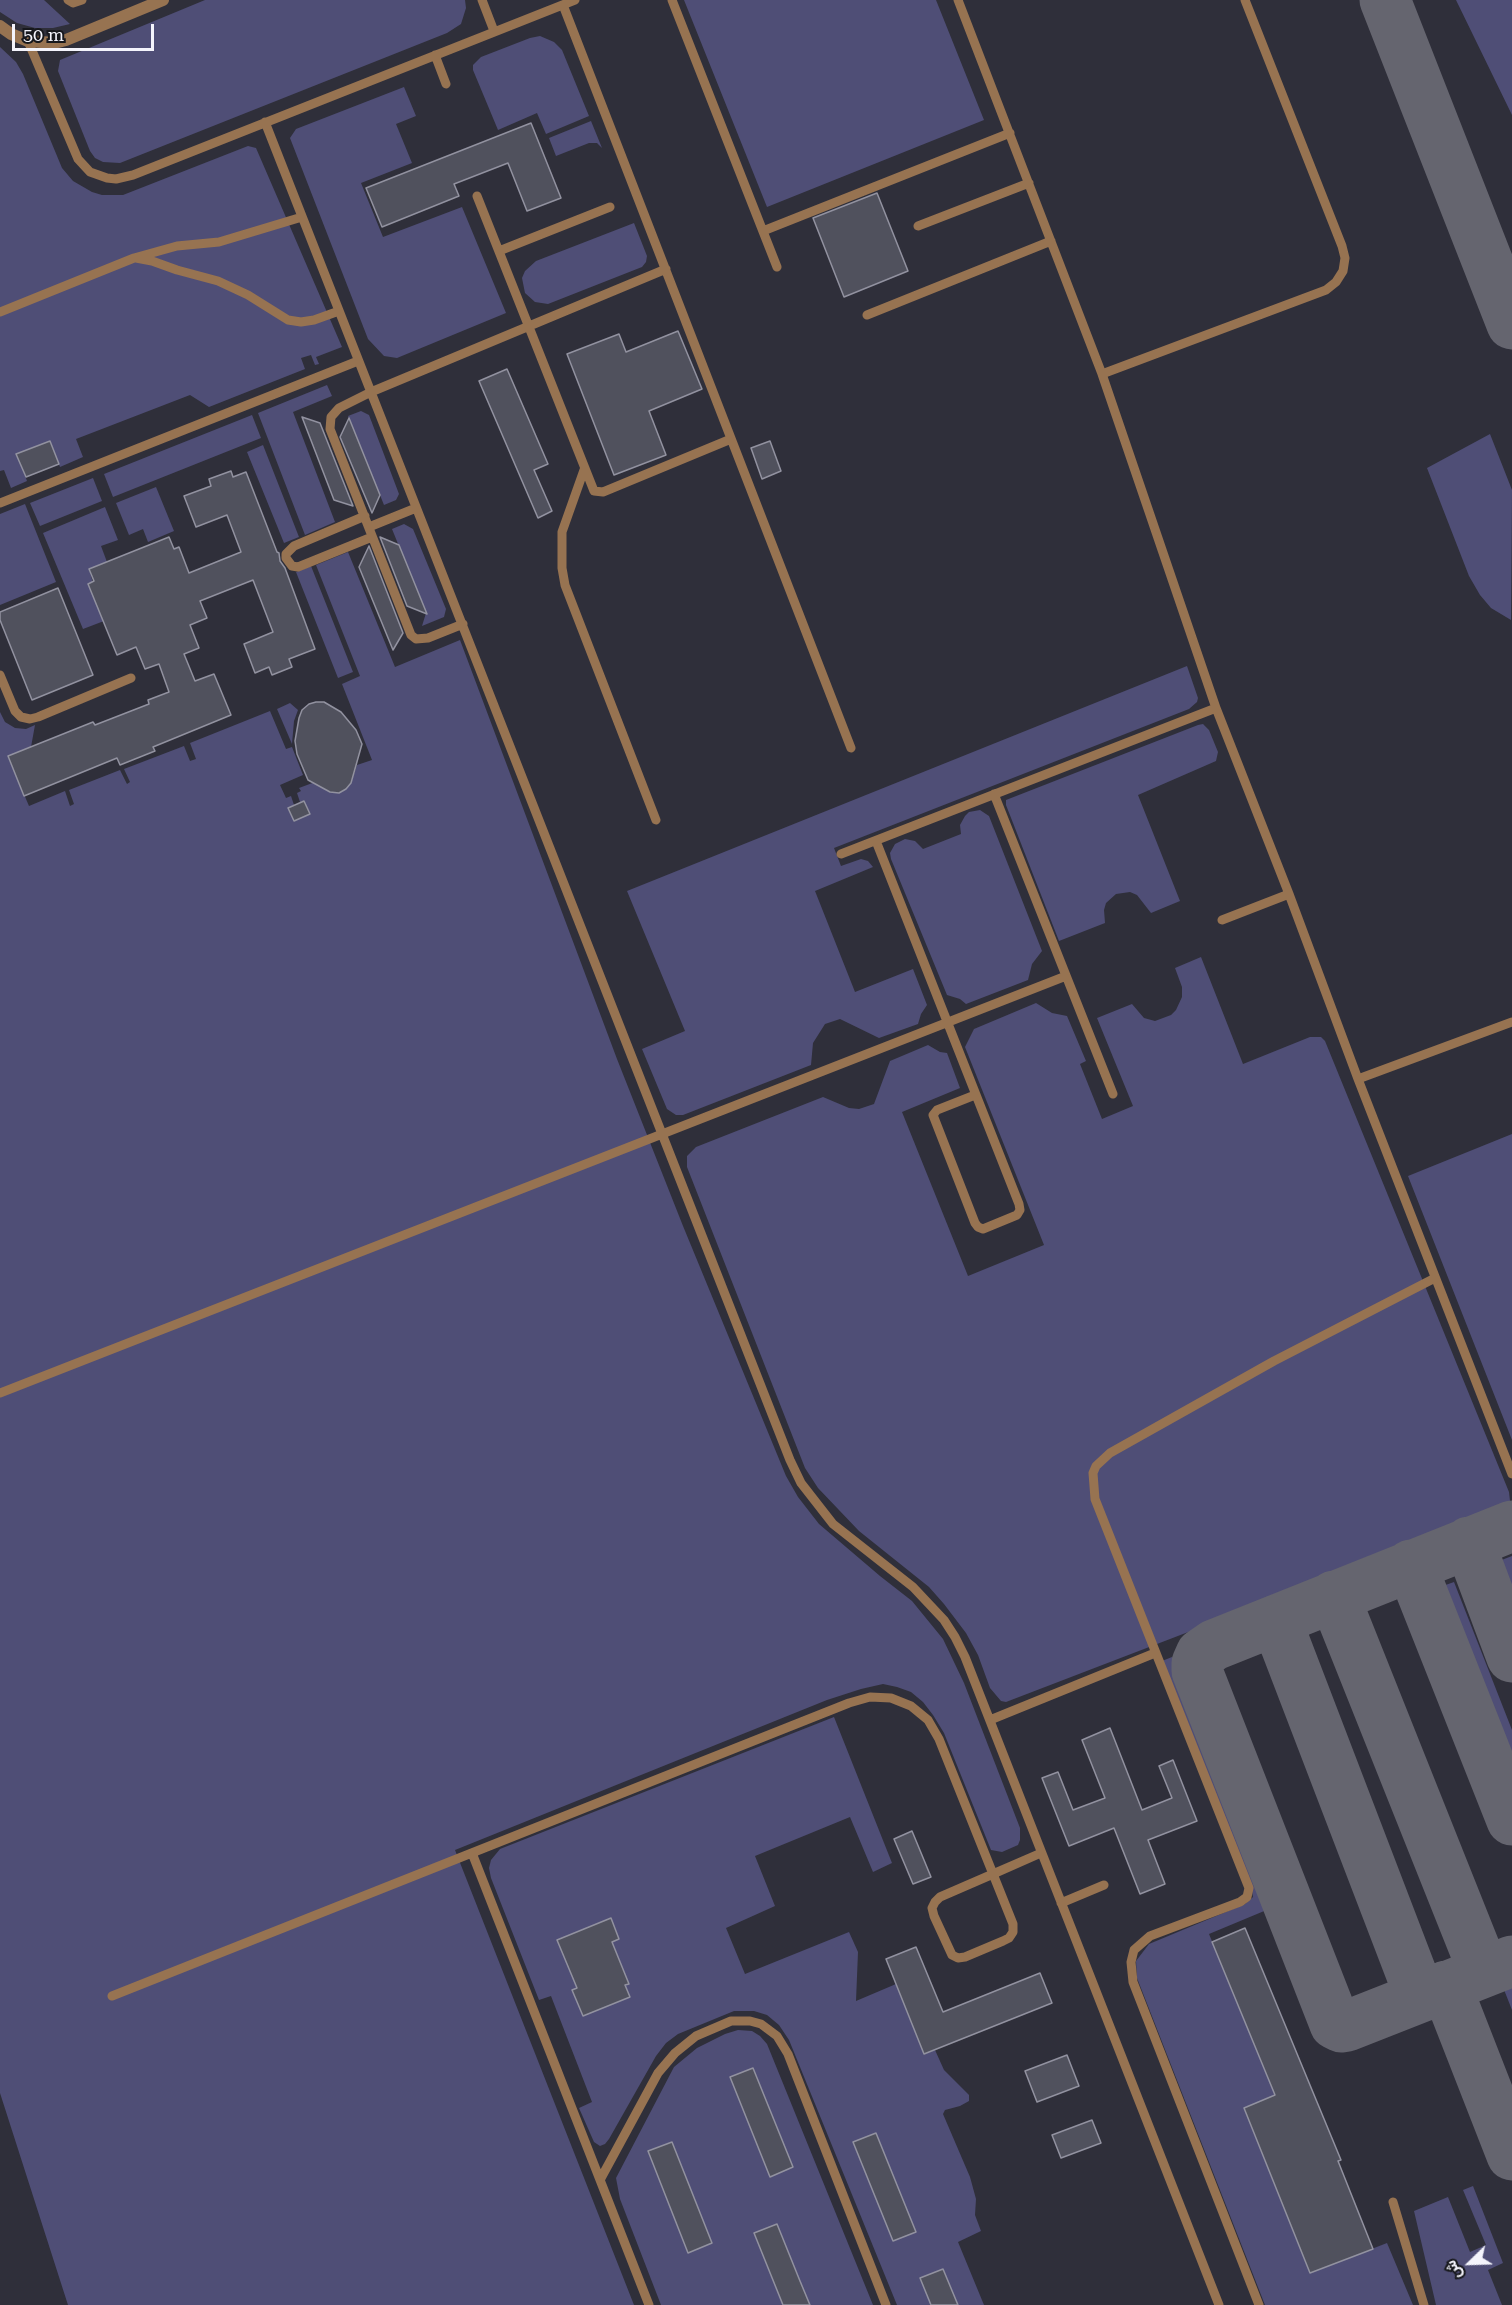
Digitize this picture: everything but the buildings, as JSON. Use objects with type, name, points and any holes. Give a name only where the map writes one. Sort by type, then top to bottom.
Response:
[{"type":"street","points":[[0,26],[11,34],[28,41],[41,43],[66,40],[163,0]]},
{"type":"lane","points":[[68,0],[73,3],[82,0]]},
{"type":"lane","points":[[482,0],[494,31]]},
{"type":"lane","points":[[28,41],[73,152],[84,166],[99,176],[125,178],[575,0]]},
{"type":"lane","points":[[672,0],[777,267]]},
{"type":"lane","points":[[958,0],[1102,374],[1216,708],[1512,1474]]},
{"type":"lane","points":[[1102,374],[1326,290],[1336,282],[1343,271],[1345,258],[1342,246],[1245,0]]},
{"type":"lane","points":[[563,4],[851,748]]},
{"type":"lane","points":[[435,55],[446,84]]},
{"type":"lane","points":[[265,122],[790,1460],[801,1483],[833,1524],[913,1587],[944,1620],[965,1657],[1219,2305]]},
{"type":"lane","points":[[763,231],[1010,133]]},
{"type":"lane","points":[[918,226],[1029,183]]},
{"type":"lane","points":[[477,196],[594,491],[603,492],[731,439]]},
{"type":"lane","points":[[499,251],[610,207]]},
{"type":"lane","points":[[0,312],[134,258],[177,246],[219,242],[302,217]]},
{"type":"lane","points":[[867,315],[1051,241]]},
{"type":"lane","points":[[134,258],[152,261],[218,281],[288,320],[301,322],[314,320],[339,311]]},
{"type":"lane","points":[[463,624],[428,638],[416,639],[411,635],[330,423],[334,412],[370,392],[666,269]]},
{"type":"lane","points":[[0,503],[358,361]]},
{"type":"lane","points":[[584,470],[562,532],[561,568],[656,820]]},
{"type":"lane","points":[[364,516],[294,546],[286,554],[286,558],[292,566],[298,567],[416,508]]},
{"type":"lane","points":[[0,675],[15,711],[21,717],[30,719],[131,678]]},
{"type":"lane","points":[[841,854],[1216,708]]},
{"type":"lane","points":[[994,795],[1113,1094]]},
{"type":"lane","points":[[876,841],[1020,1210],[1017,1215],[983,1229],[975,1223],[933,1115],[937,1110],[975,1095]]},
{"type":"lane","points":[[1222,920],[1289,894]]},
{"type":"lane","points":[[0,1393],[1066,976]]},
{"type":"lane","points":[[1358,1079],[1512,1022]]},
{"type":"lane","points":[[1259,2305],[1131,1974],[1134,1950],[1140,1942],[1160,1932],[1240,1902],[1248,1893],[1249,1888],[1095,1498],[1092,1480],[1096,1466],[1110,1453],[1264,1367],[1435,1278]]},
{"type":"lane","points":[[990,1720],[1155,1653]]},
{"type":"lane","points":[[112,1996],[849,1702],[870,1697],[891,1698],[911,1706],[927,1720],[939,1739],[993,1874],[1013,1924],[1013,1932],[1009,1938],[965,1957],[958,1958],[952,1955],[934,1916],[932,1908],[935,1902],[940,1897],[993,1874],[1041,1853]]},
{"type":"lane","points":[[472,1853],[649,2305]]},
{"type":"lane","points":[[1061,1903],[1104,1885]]},
{"type":"lane","points":[[600,2180],[658,2073],[675,2053],[696,2036],[730,2021],[750,2021],[761,2024],[777,2036],[788,2054],[886,2305]]},
{"type":"lane","points":[[1393,2202],[1424,2305]]},
{"type":"shaded area","points":[[0,0],[44,0],[70,24],[53,28],[35,28],[17,23],[0,12]]},
{"type":"shaded area","points":[[205,0],[465,0],[466,8],[461,24],[447,33],[120,163],[103,162],[95,158],[90,151],[58,71],[60,60]]},
{"type":"shaded area","points":[[684,0],[936,0],[984,120],[767,207]]},
{"type":"shaded area","points":[[1456,0],[1512,0],[1512,115]]},
{"type":"shaded area","points":[[540,36],[554,42],[562,50],[589,116],[546,134],[537,113],[498,130],[473,65],[481,57]]},
{"type":"shaded area","points":[[0,47],[16,62],[23,74],[62,168],[73,181],[92,192],[102,195],[123,195],[248,146],[256,148],[342,347],[316,357],[319,364],[315,365],[311,355],[301,358],[305,369],[209,407],[190,395],[76,439],[83,457],[60,467],[50,441],[17,454],[27,481],[11,488],[4,470],[0,471]]},
{"type":"shaded area","points":[[404,87],[416,116],[396,124],[412,163],[361,183],[383,237],[462,207],[506,313],[397,358],[384,356],[368,339],[290,138],[296,129]]},
{"type":"shaded area","points":[[591,121],[602,148],[597,143],[589,143],[556,156],[549,138]]},
{"type":"shaded area","points":[[634,223],[647,256],[642,267],[548,304],[535,302],[525,293],[522,278],[525,271],[536,261]]},
{"type":"shaded area","points":[[327,385],[332,396],[293,412],[335,522],[305,535],[258,413]]},
{"type":"shaded area","points":[[361,411],[369,415],[399,494],[396,500],[384,505],[348,416]]},
{"type":"shaded area","points":[[252,415],[261,438],[113,497],[104,474]]},
{"type":"shaded area","points":[[1490,434],[1512,490],[1511,620],[1491,608],[1469,576],[1427,468]]},
{"type":"shaded area","points":[[263,445],[299,537],[284,543],[247,452]]},
{"type":"shaded area","points":[[93,478],[102,501],[40,526],[30,503]]},
{"type":"shaded area","points":[[156,487],[174,531],[148,542],[143,529],[129,535],[116,503]]},
{"type":"shaded area","points":[[25,504],[56,582],[0,605],[0,514]]},
{"type":"shaded area","points":[[105,507],[118,540],[101,546],[107,562],[89,569],[104,621],[83,629],[43,533]]},
{"type":"shaded area","points":[[404,524],[413,529],[446,609],[444,617],[422,626],[426,613],[392,529]]},
{"type":"shaded area","points":[[348,552],[395,667],[460,640],[617,1059],[786,1476],[798,1497],[819,1524],[912,1601],[943,1639],[964,1683],[1020,1828],[1018,1845],[1002,1852],[991,1850],[944,1733],[933,1715],[911,1692],[883,1684],[827,1700],[455,1850],[634,2305],[68,2305],[0,2093],[0,712],[5,722],[15,728],[26,729],[35,725],[31,747],[8,757],[29,806],[65,791],[70,806],[74,804],[69,790],[120,770],[127,784],[130,782],[124,769],[184,746],[190,761],[196,759],[190,743],[270,711],[286,749],[292,747],[303,775],[280,785],[286,798],[291,796],[294,805],[288,808],[294,820],[310,814],[304,801],[300,802],[297,793],[301,791],[299,788],[315,782],[339,793],[351,783],[357,765],[372,760],[342,684],[360,676],[316,565]]},
{"type":"shaded area","points":[[311,566],[353,672],[338,678],[296,572]]},
{"type":"shaded area","points":[[1187,666],[1198,698],[1189,709],[834,848],[841,866],[861,859],[868,861],[873,867],[815,891],[855,992],[913,969],[927,1005],[918,1024],[879,1038],[840,1019],[825,1024],[813,1043],[811,1065],[683,1115],[676,1115],[667,1109],[642,1049],[685,1031],[627,891]]},
{"type":"shaded area","points":[[290,703],[298,710],[294,721],[292,744],[277,709]]},
{"type":"shaded area","points":[[1203,724],[1209,730],[1218,752],[1216,761],[1138,795],[1180,901],[1151,913],[1137,895],[1130,892],[1116,894],[1106,903],[1105,923],[1059,941],[1006,800]]},
{"type":"shaded area","points":[[980,810],[989,816],[1042,951],[1032,964],[1028,980],[966,1004],[960,999],[947,995],[890,853],[895,844],[905,839],[915,841],[923,849],[961,834],[960,825],[965,816],[969,812]]},
{"type":"shaded area","points":[[1201,957],[1243,1064],[1310,1037],[1321,1037],[1325,1041],[1509,1492],[1510,1501],[1506,1507],[1420,1543],[1006,1702],[1001,1701],[990,1688],[978,1655],[966,1633],[944,1604],[929,1587],[859,1531],[818,1488],[805,1468],[687,1167],[687,1156],[696,1147],[823,1097],[849,1108],[859,1109],[874,1104],[890,1061],[928,1045],[947,1053],[960,1088],[902,1112],[968,1276],[1044,1245],[965,1047],[974,1029],[1036,1003],[1052,1013],[1067,1016],[1086,1061],[1080,1064],[1102,1119],[1133,1106],[1097,1018],[1132,1004],[1144,1018],[1155,1021],[1171,1015],[1182,997],[1182,987],[1175,968]]},
{"type":"shaded area","points":[[1512,1134],[1512,1440],[1408,1176]]},
{"type":"shaded area","points":[[1512,1556],[1512,1595],[1499,1561]]},
{"type":"shaded area","points":[[1454,1582],[1512,1730],[1512,1776],[1437,1588]]},
{"type":"shaded area","points":[[1172,1657],[1269,1909],[1209,1934],[1275,2095],[1244,2108],[1310,2273],[1387,2243],[1413,2305],[1265,2305],[1137,1978],[1136,1961],[1149,1944],[1245,1904],[1253,1897],[1251,1886],[1162,1661]]},
{"type":"shaded area","points":[[834,1717],[892,1863],[873,1872],[850,1817],[755,1856],[775,1906],[726,1928],[745,1974],[849,1932],[858,1952],[856,2001],[896,1984],[924,2054],[935,2050],[944,2070],[969,2095],[969,2101],[945,2110],[943,2114],[970,2177],[976,2199],[975,2215],[981,2231],[958,2242],[984,2305],[897,2305],[789,2040],[779,2025],[767,2015],[754,2011],[734,2011],[678,2034],[666,2043],[656,2056],[609,2139],[600,2146],[594,2142],[579,2108],[592,2102],[551,1996],[539,2000],[491,1878],[489,1868],[491,1860],[500,1849]]},
{"type":"shaded area","points":[[1512,1972],[1512,2010],[1499,1977]]},
{"type":"shaded area","points":[[738,2030],[752,2031],[767,2044],[873,2305],[661,2305],[620,2199],[616,2178],[674,2067],[697,2048]]},
{"type":"shaded area","points":[[1473,2186],[1503,2263],[1488,2270],[1502,2305],[1436,2305],[1414,2211],[1448,2197],[1470,2252],[1486,2245],[1463,2190]]},
{"type":"taxiway","points":[[1385,0],[1512,324]]},
{"type":"taxiway","points":[[1512,1526],[1214,1645],[1201,1654],[1197,1663],[1197,1671],[1335,2024],[1341,2027],[1347,2026],[1512,1961]]},
{"type":"taxiway","points":[[1469,1542],[1512,1657]]},
{"type":"taxiway","points":[[1411,1565],[1512,1820]]},
{"type":"taxiway","points":[[1334,1596],[1484,1972]]},
{"type":"taxiway","points":[[1276,1620],[1420,1996]]},
{"type":"taxiway","points":[[1446,1986],[1512,2155]]}]
